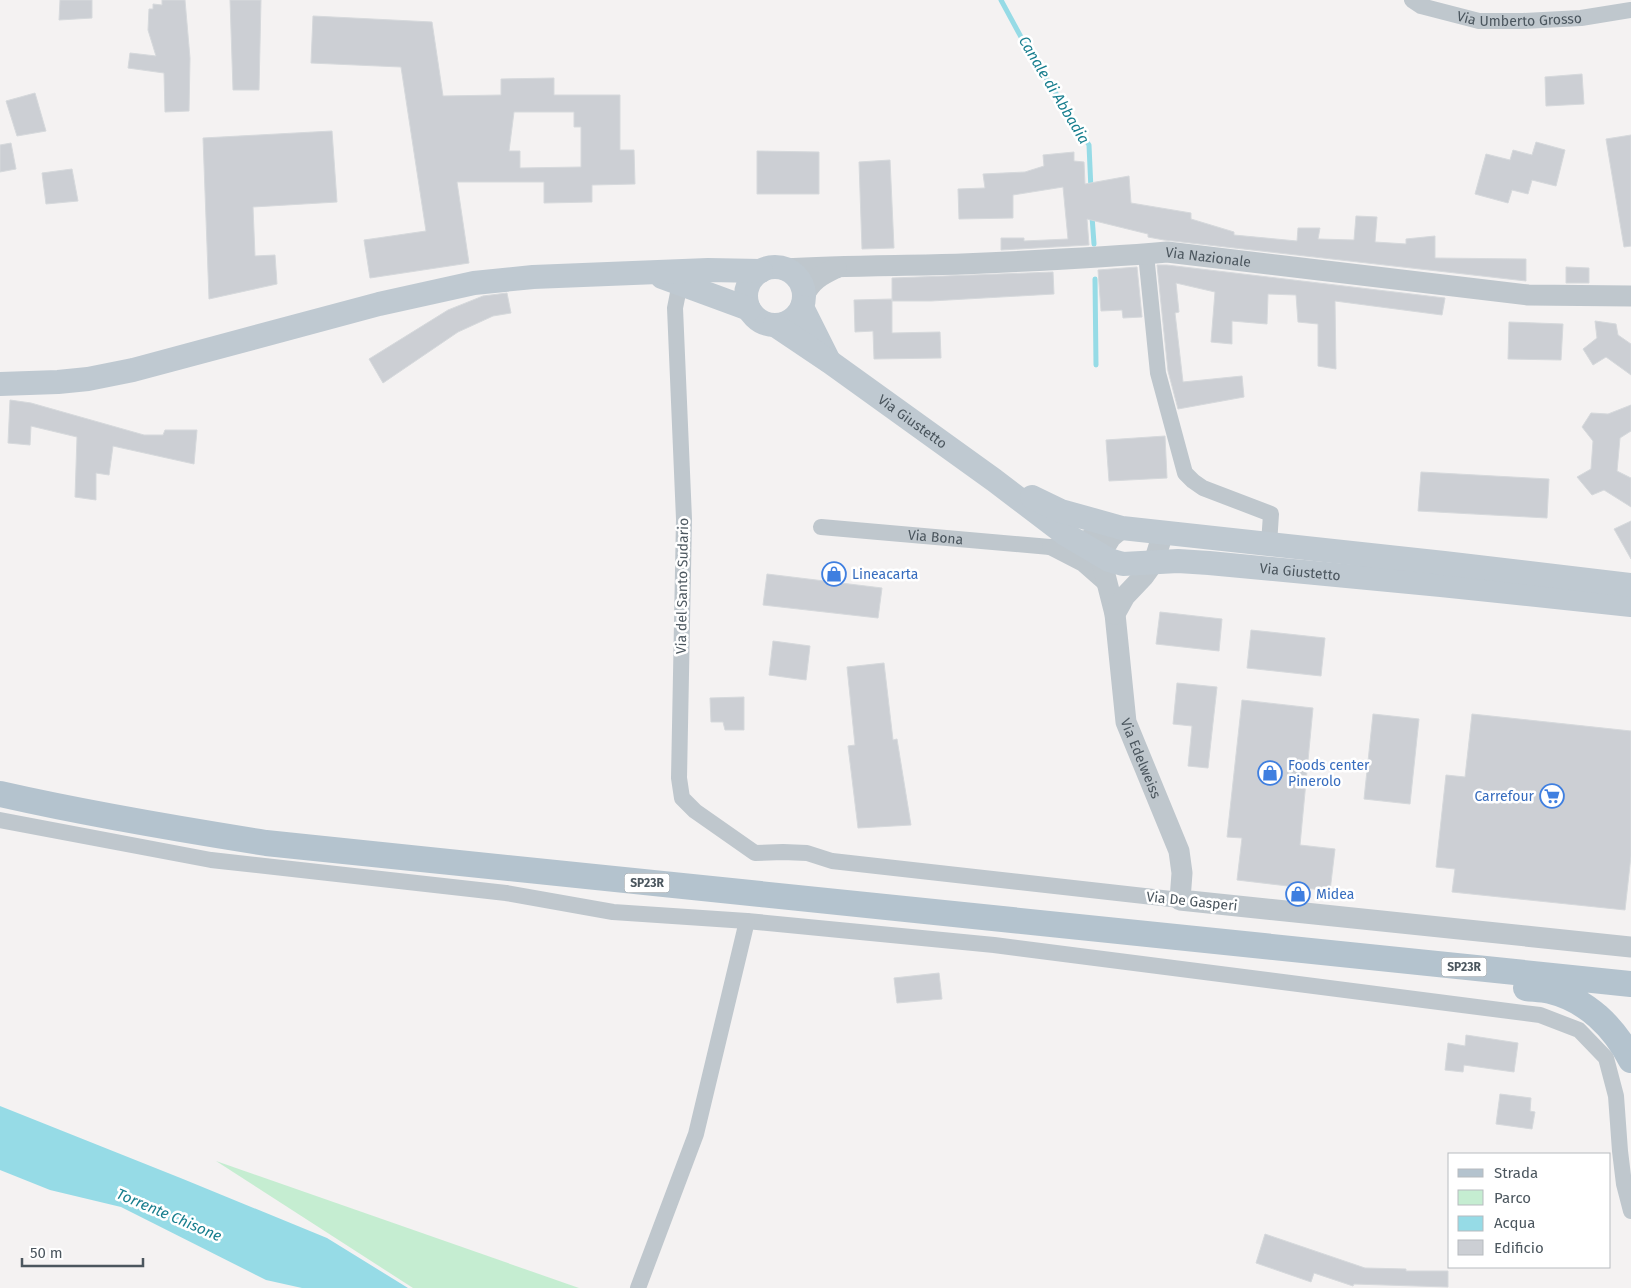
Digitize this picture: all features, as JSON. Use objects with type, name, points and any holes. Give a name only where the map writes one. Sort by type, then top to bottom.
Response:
[{"type":"main road","points":[[0,384],[88,379],[132,370],[379,304],[474,283],[533,277],[708,270],[773,270],[792,273],[802,286],[803,301],[797,315],[784,324],[775,325],[760,320],[749,309],[746,300],[749,283],[754,276],[773,270]]},
{"type":"main road","points":[[648,273],[749,309]]},
{"type":"main road","name":"Via Giustetto","points":[[803,301],[830,362]]},
{"type":"main road","name":"Via Giustetto","points":[[775,325],[830,362],[994,480],[1065,534],[1108,560],[1123,564],[1178,561],[1209,563],[1441,584],[1631,605]]},
{"type":"main road","name":"Via Giustetto","points":[[994,480],[1061,510],[1122,528],[1631,585]]},
{"type":"main road","name":"SP23R","points":[[0,794],[143,824],[266,843],[1631,984]]},
{"type":"main road","points":[[1297,950],[1377,972],[1550,991],[1571,999],[1591,1011],[1607,1024],[1623,1044],[1631,1060]]},
{"type":"street","name":"Via Umberto Grosso","points":[[1412,0],[1421,6],[1479,21],[1581,18],[1631,10]]},
{"type":"street","name":"Via Nazionale","points":[[773,270],[827,266],[962,264],[1167,252],[1528,295],[1631,296]]},
{"type":"street","points":[[1146,254],[1158,373],[1185,473],[1202,488],[1272,514],[1269,544]]},
{"type":"street","points":[[803,301],[810,285],[817,278],[839,267]]},
{"type":"street","name":"Via del Santo Sudario","points":[[680,283],[675,308],[684,520],[679,778],[682,798],[695,811],[755,853]]},
{"type":"street","name":"Via Bona","points":[[821,527],[1050,547]]},
{"type":"street","points":[[1050,547],[1122,528]]},
{"type":"street","points":[[1100,555],[1111,537],[1122,528]]},
{"type":"street","points":[[1115,614],[1125,596],[1154,562],[1163,533]]},
{"type":"street","points":[[1050,547],[1083,564],[1108,586]]},
{"type":"street","name":"Via Edelweiss","points":[[1100,555],[1115,614],[1126,722],[1179,852],[1182,873],[1180,900]]},
{"type":"street","points":[[0,820],[211,860],[506,893],[613,912],[747,921],[994,945],[1540,1015],[1579,1030],[1606,1058],[1616,1096],[1624,1184],[1631,1212]]},
{"type":"street","name":"Via De Gasperi","points":[[755,853],[807,853],[832,861],[1180,900],[1631,947]]},
{"type":"street","points":[[638,1288],[696,1134],[747,921]]},
{"type":"green space","points":[[216,1161],[579,1288],[413,1288]]},
{"type":"water","name":"Torrente Chisone","points":[[0,1106],[327,1238],[408,1288],[302,1288],[266,1280],[121,1207],[50,1190],[0,1170]]},
{"type":"building","points":[[60,0],[92,0],[92,18],[59,20]]},
{"type":"building","points":[[162,0],[185,0],[190,58],[189,111],[165,112],[164,73],[128,68],[130,53],[156,56],[148,30],[149,9],[153,9],[153,4],[162,5]]},
{"type":"building","points":[[230,0],[261,0],[259,90],[233,90]]},
{"type":"building","points":[[313,16],[432,22],[443,96],[501,95],[501,79],[554,78],[554,95],[620,95],[620,150],[634,150],[635,184],[592,185],[592,202],[544,203],[544,182],[457,182],[469,263],[370,278],[364,240],[426,231],[401,67],[311,63]],"holes":[[[514,112],[574,112],[574,127],[581,127],[581,167],[520,168],[520,151],[509,151]]]},
{"type":"building","points":[[1582,74],[1584,104],[1546,106],[1545,77]]},
{"type":"building","points":[[35,93],[46,131],[17,136],[6,101]]},
{"type":"building","points":[[332,131],[337,202],[253,207],[255,256],[275,255],[277,284],[209,299],[203,138]]},
{"type":"building","points":[[1631,135],[1631,246],[1624,247],[1606,139]]},
{"type":"building","points":[[1536,142],[1565,150],[1556,186],[1532,180],[1528,194],[1512,190],[1508,203],[1475,194],[1486,154],[1510,160],[1513,150],[1532,155]]},
{"type":"building","points":[[11,143],[16,169],[0,172],[0,145]]},
{"type":"building","points":[[757,151],[819,152],[819,194],[757,194]]},
{"type":"building","points":[[1074,152],[1074,161],[1084,162],[1085,184],[1129,176],[1131,203],[1191,213],[1191,219],[1234,232],[1234,235],[1297,241],[1298,228],[1320,228],[1318,239],[1354,240],[1356,216],[1377,217],[1375,242],[1406,244],[1406,239],[1435,236],[1435,258],[1526,259],[1526,281],[1164,240],[1148,237],[1148,234],[1087,219],[1089,245],[1001,250],[1001,238],[1024,238],[1024,241],[1068,239],[1063,187],[1013,195],[1013,218],[959,219],[958,189],[985,188],[983,174],[1025,172],[1044,166],[1043,155]]},
{"type":"building","points":[[890,160],[894,248],[862,249],[859,162]]},
{"type":"building","points":[[72,169],[78,201],[46,204],[42,173]]},
{"type":"building","points":[[1157,265],[1445,298],[1442,315],[1335,301],[1336,369],[1318,366],[1318,324],[1298,322],[1296,295],[1268,294],[1267,324],[1232,321],[1232,344],[1211,342],[1215,292],[1176,283],[1179,312],[1175,313],[1183,382],[1242,376],[1244,397],[1178,409],[1168,371]]},
{"type":"building","points":[[1137,267],[1142,317],[1123,318],[1122,310],[1101,311],[1098,270]]},
{"type":"building","points":[[1566,267],[1589,268],[1589,283],[1566,283]]},
{"type":"building","points":[[1053,272],[1054,294],[931,301],[892,301],[892,278]]},
{"type":"building","points":[[507,293],[511,313],[493,316],[458,332],[383,383],[369,359],[448,310],[483,296]]},
{"type":"building","points":[[892,299],[892,333],[940,332],[941,358],[874,359],[873,331],[855,332],[854,300]]},
{"type":"building","points":[[1595,321],[1616,324],[1618,335],[1631,344],[1631,375],[1606,357],[1593,365],[1583,349],[1597,338]]},
{"type":"building","points":[[1509,322],[1563,324],[1561,360],[1508,359]]},
{"type":"building","points":[[10,400],[31,403],[144,435],[163,435],[165,430],[197,430],[194,464],[113,446],[109,475],[96,473],[96,500],[75,497],[77,437],[31,426],[30,445],[8,443]]},
{"type":"building","points":[[1631,405],[1631,431],[1620,438],[1617,471],[1631,478],[1631,507],[1604,490],[1592,495],[1577,477],[1591,469],[1593,441],[1582,427],[1591,413],[1608,414]]},
{"type":"building","points":[[1165,436],[1167,478],[1109,481],[1106,440]]},
{"type":"building","points":[[1421,472],[1549,479],[1547,518],[1418,511]]},
{"type":"building","points":[[1631,521],[1631,559],[1614,529]]},
{"type":"building","points":[[767,574],[882,588],[878,618],[763,605]]},
{"type":"building","points":[[1160,612],[1222,619],[1219,651],[1156,644]]},
{"type":"building","points":[[1251,630],[1325,638],[1321,676],[1247,668]]},
{"type":"building","points":[[773,641],[810,646],[806,680],[769,675]]},
{"type":"building","points":[[884,663],[893,740],[897,739],[911,825],[858,828],[848,746],[855,745],[847,667]]},
{"type":"building","points":[[1177,683],[1217,687],[1208,768],[1188,766],[1192,726],[1173,724]]},
{"type":"building","points":[[744,697],[744,730],[725,730],[723,722],[711,722],[710,698]]},
{"type":"building","name":"Foods center Pinerolo","points":[[1242,700],[1313,708],[1300,845],[1335,849],[1330,891],[1237,880],[1242,838],[1227,837]]},
{"type":"building","points":[[1373,714],[1419,719],[1410,804],[1364,799]]},
{"type":"building","points":[[1472,714],[1631,731],[1631,856],[1625,910],[1452,892],[1455,869],[1436,867],[1446,775],[1465,777]]},
{"type":"building","points":[[939,973],[942,999],[897,1003],[894,978]]},
{"type":"building","points":[[1466,1035],[1518,1043],[1514,1072],[1464,1065],[1463,1072],[1445,1070],[1448,1043],[1465,1046]]},
{"type":"building","points":[[1500,1094],[1531,1098],[1530,1111],[1535,1112],[1532,1129],[1496,1124]]},
{"type":"building","points":[[1265,1234],[1365,1268],[1406,1269],[1406,1271],[1448,1271],[1448,1287],[1354,1284],[1353,1286],[1314,1273],[1311,1282],[1256,1263]]},
{"type":"waterway","name":"Canale di Abbadia","points":[[1001,0],[1027,48],[1089,145],[1091,190]]},
{"type":"waterway","name":"Canale di Abbadia","points":[[1092,216],[1094,244]]},
{"type":"waterway","name":"Canale di Abbadia","points":[[1095,279],[1096,365]]},
{"type":"place","name":"Lineacarta","points":[[834,574]]},
{"type":"place","name":"Foods center Pinerolo","points":[[1270,773]]},
{"type":"place","name":"Carrefour","points":[[1552,796]]},
{"type":"place","name":"Midea","points":[[1298,894]]}]
